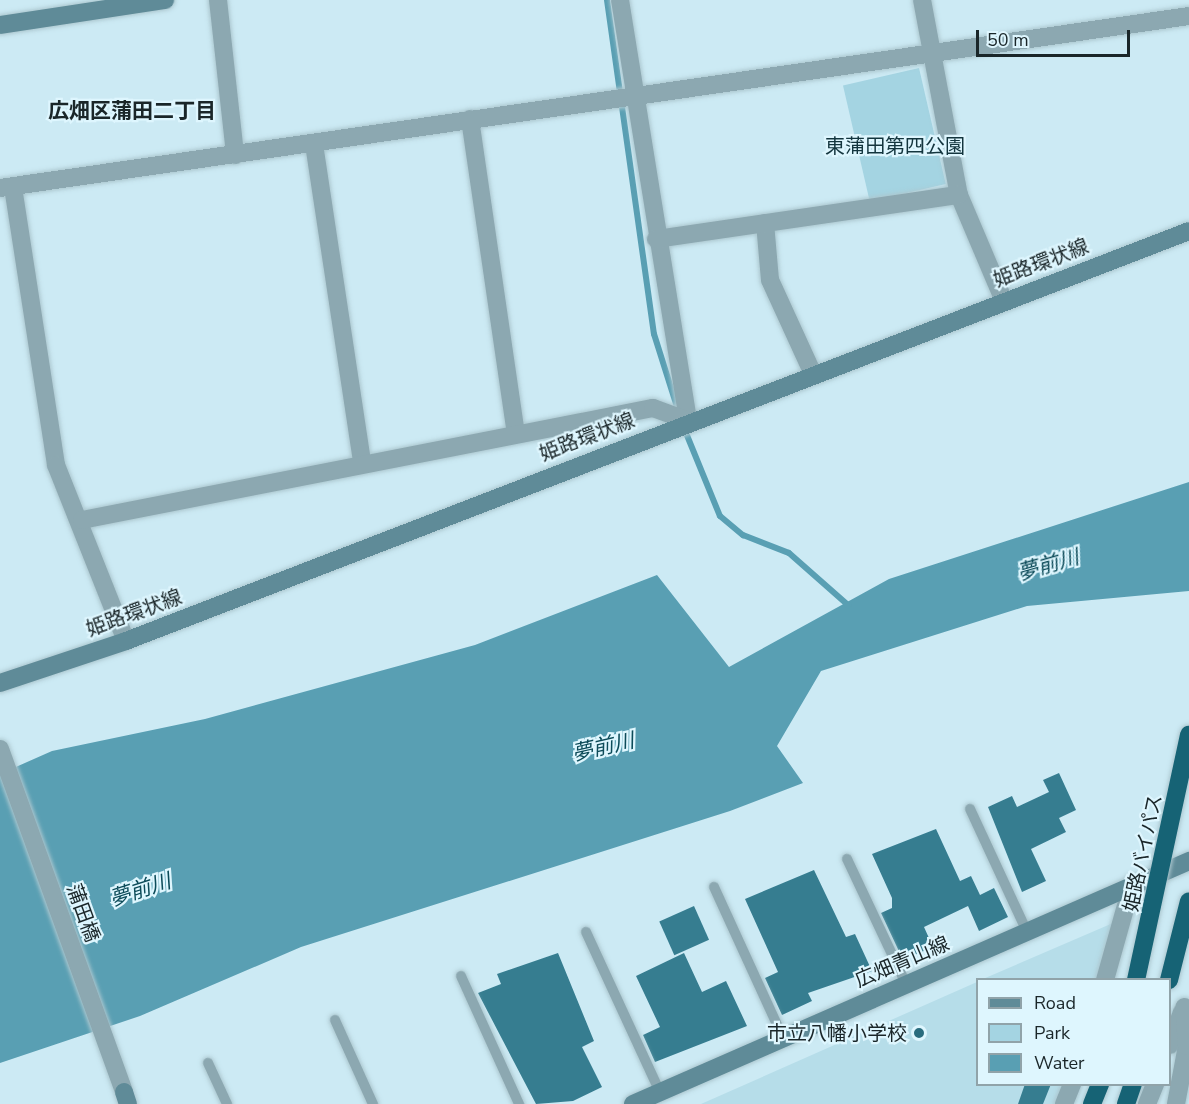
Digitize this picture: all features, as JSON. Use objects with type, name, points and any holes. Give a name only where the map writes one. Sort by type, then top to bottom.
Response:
[{"type":"highway","name":"姫路バイパス","points":[[1136,978],[1189,735]]},
{"type":"highway","points":[[1169,978],[1189,901]]},
{"type":"highway","points":[[1092,1104],[1099,1086]]},
{"type":"highway","points":[[1126,1104],[1132,1086]]},
{"type":"main road","points":[[0,25],[165,0]]},
{"type":"main road","name":"姫路環状線","points":[[0,683],[126,641],[688,421],[1189,231]]},
{"type":"main road","name":"広畑青山線","points":[[633,1104],[1189,861]]},
{"type":"street","points":[[218,0],[236,155]]},
{"type":"street","points":[[621,0],[632,94],[688,421]]},
{"type":"street","points":[[922,0],[929,52],[959,195],[1004,301]]},
{"type":"street","points":[[126,641],[82,520],[56,465],[6,188],[314,144],[606,97],[1189,16]]},
{"type":"street","points":[[470,119],[516,433]]},
{"type":"street","points":[[314,144],[362,462]]},
{"type":"street","points":[[656,239],[959,195]]},
{"type":"street","points":[[765,224],[770,280],[813,374]]},
{"type":"street","points":[[82,520],[362,462],[653,408],[688,421]]},
{"type":"street","name":"蒲田橋","points":[[0,748],[126,1098]]},
{"type":"street","points":[[1106,978],[1132,884]]},
{"type":"street","points":[[1171,1042],[1187,1002]]},
{"type":"street","points":[[1176,1104],[1188,1046],[1187,1002]]},
{"type":"street","points":[[1064,1104],[1071,1086]]},
{"type":"street","points":[[1147,1104],[1154,1086]]},
{"type":"lane","points":[[970,809],[1027,932]]},
{"type":"lane","points":[[847,859],[906,984]]},
{"type":"lane","points":[[714,887],[783,1038]]},
{"type":"lane","points":[[586,932],[660,1092]]},
{"type":"lane","points":[[461,976],[519,1104]]},
{"type":"lane","points":[[335,1020],[373,1104]]},
{"type":"lane","points":[[208,1063],[226,1104]]},
{"type":"shaded area","points":[[1120,920],[1100,978],[985,978]]},
{"type":"shaded area","name":"市立八幡小学校","points":[[976,982],[976,1086],[1064,1086],[1056,1104],[701,1104]]},
{"type":"green space","name":"東蒲田第四公園","points":[[919,68],[946,184],[870,201],[843,86]]},
{"type":"water","name":"夢前川","points":[[1189,482],[1189,591],[1027,606],[821,671],[777,746],[803,783],[730,811],[301,947],[140,1016],[0,1063],[0,774],[52,751],[205,719],[475,645],[657,575],[729,667],[889,579]]},
{"type":"building","points":[[1059,773],[1076,810],[1059,818],[1066,832],[1031,849],[1046,881],[1022,892],[988,807],[1012,796],[1017,807],[1049,792],[1043,780]]},
{"type":"building","points":[[936,829],[960,881],[971,876],[980,895],[994,888],[1008,917],[979,931],[968,906],[924,927],[933,947],[903,960],[881,913],[892,908],[892,898],[872,854]]},
{"type":"building","points":[[814,870],[846,937],[855,934],[872,971],[808,993],[812,1001],[782,1015],[765,978],[778,972],[745,899]]},
{"type":"building","points":[[694,906],[709,940],[674,955],[659,921]]},
{"type":"building","points":[[558,953],[594,1041],[582,1047],[602,1087],[573,1101],[536,1104],[478,993],[501,984],[497,974]]},
{"type":"building","points":[[684,953],[702,992],[726,981],[747,1026],[655,1062],[643,1035],[660,1027],[636,976]]},
{"type":"building","points":[[1024,1086],[1050,1086],[1043,1104],[1018,1104]]},
{"type":"waterway","points":[[607,0],[654,334],[677,407]]},
{"type":"waterway","points":[[684,428],[720,516],[743,535],[789,553],[848,605]]},
{"type":"place","name":"市立八幡小学校","points":[[919,1033]]},
{"type":"district","name":"広畑区蒲田二丁目","points":[[132,111]]}]
